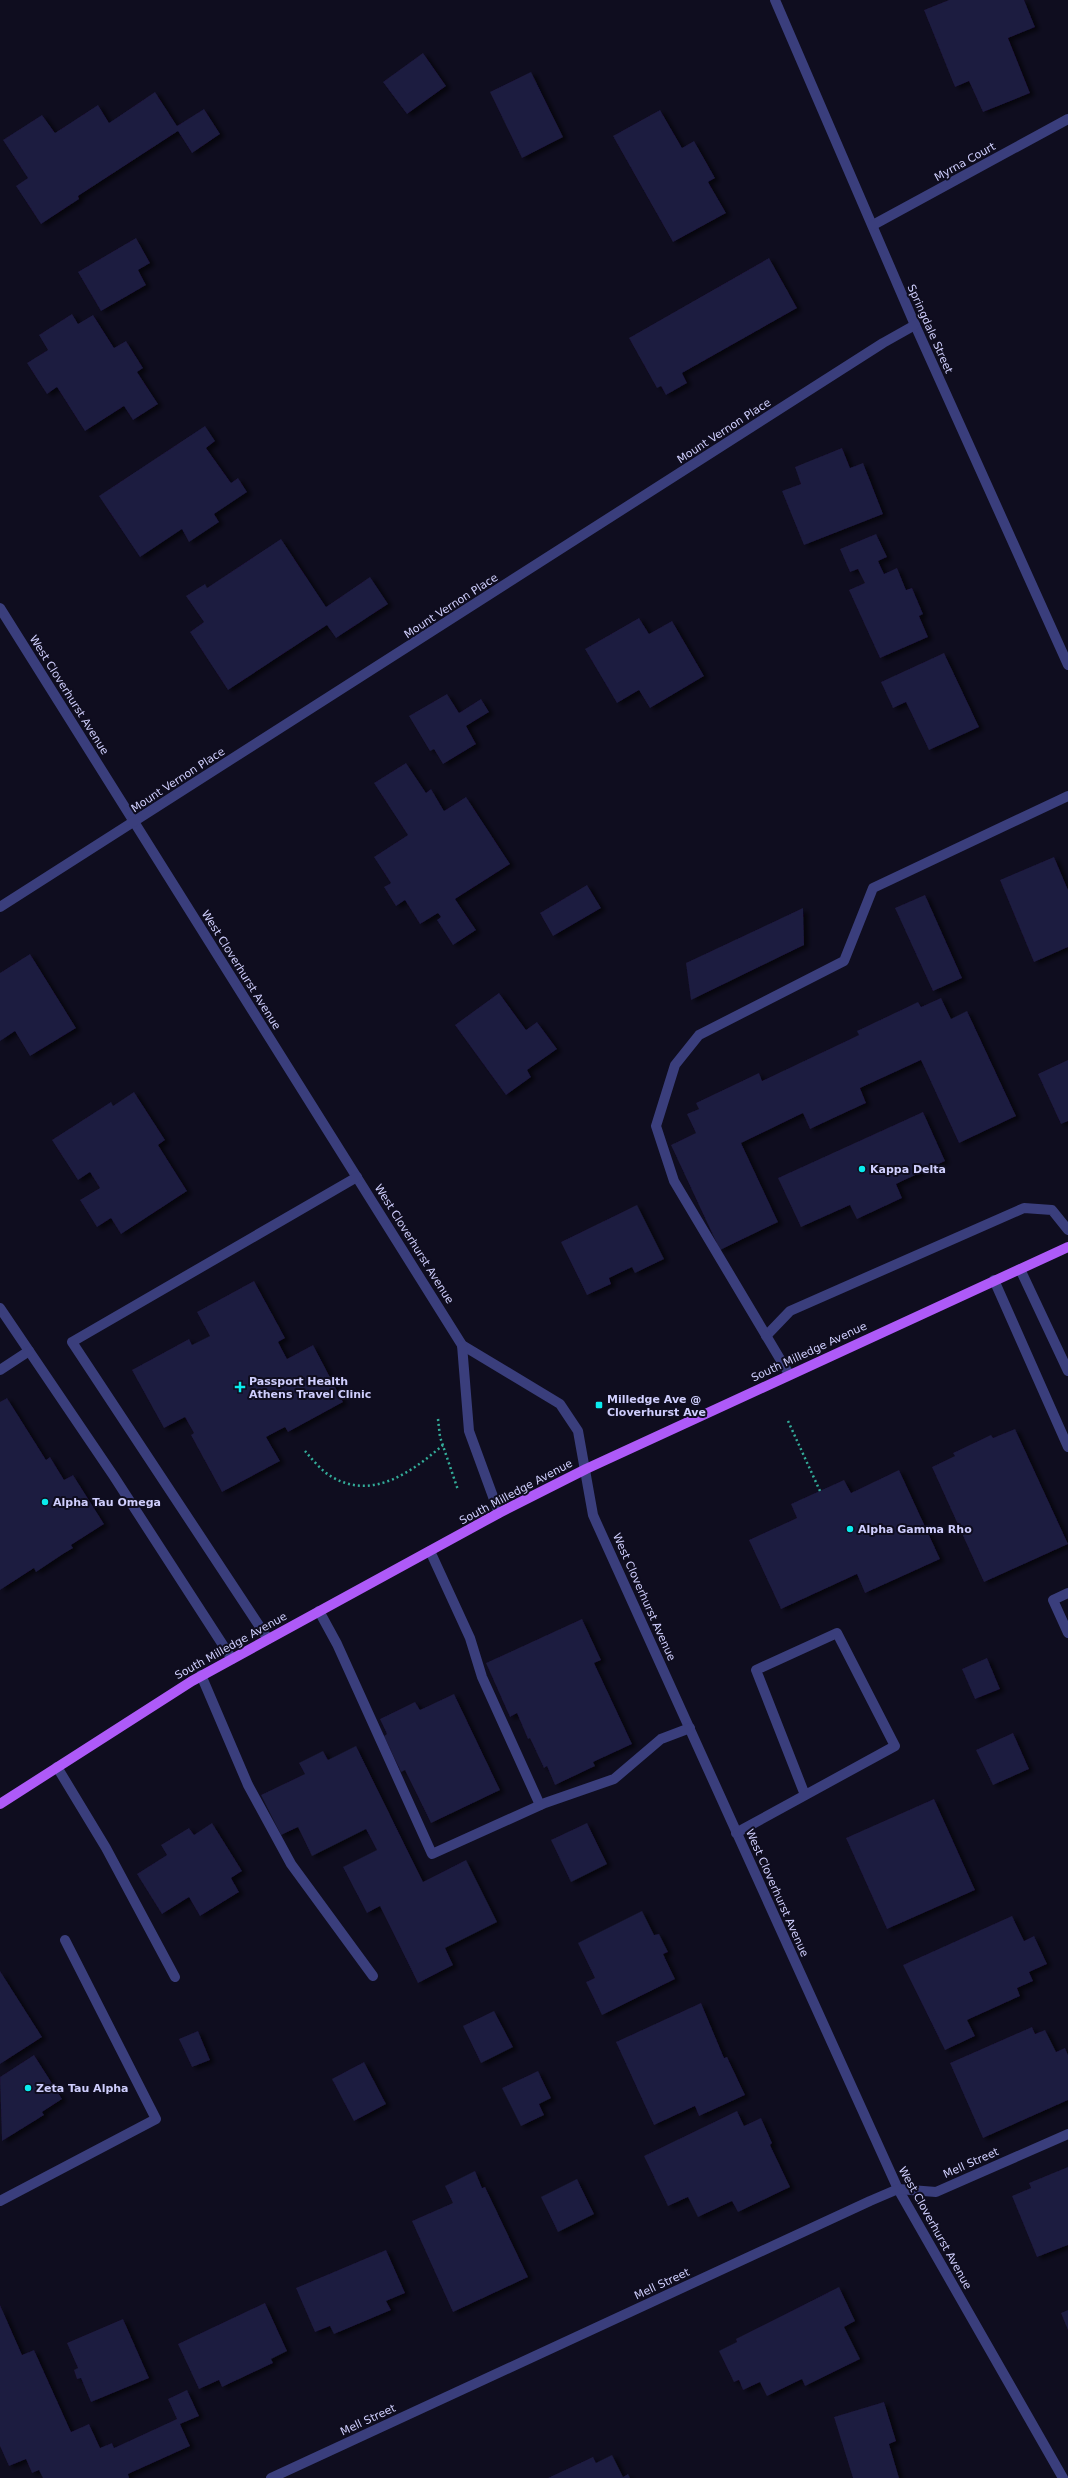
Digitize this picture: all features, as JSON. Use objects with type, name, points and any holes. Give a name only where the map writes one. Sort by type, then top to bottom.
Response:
[{"type":"main road","name":"South Milledge Avenue","points":[[0,1804],[201,1675],[499,1513],[586,1469],[789,1374],[1068,1247]]},
{"type":"street","name":"Springdale Street","points":[[775,0],[915,325],[1068,665]]},
{"type":"street","name":"Myrna Court","points":[[873,225],[1068,119]]},
{"type":"street","name":"Mount Vernon Place","points":[[0,907],[863,356],[915,325]]},
{"type":"street","name":"West Cloverhurst Avenue","points":[[0,608],[462,1344],[560,1404],[578,1431],[593,1514],[898,2189],[1063,2478]]},
{"type":"street","points":[[789,1374],[674,1181],[656,1126],[675,1065],[699,1035],[844,961],[873,888],[1068,796]]},
{"type":"street","points":[[268,1639],[72,1342],[358,1177]]},
{"type":"street","points":[[766,1336],[790,1311],[1024,1208],[1052,1210],[1068,1230]]},
{"type":"street","points":[[1020,1269],[1068,1371]]},
{"type":"street","points":[[994,1280],[1068,1447]]},
{"type":"street","points":[[0,1308],[113,1475],[232,1659]]},
{"type":"street","name":"West Cloverhurst Avenue","points":[[462,1344],[469,1431],[499,1513]]},
{"type":"street","points":[[0,1370],[29,1351]]},
{"type":"street","points":[[430,1551],[470,1638],[482,1677],[540,1805]]},
{"type":"street","points":[[1068,1593],[1053,1600],[1068,1633]]},
{"type":"street","points":[[319,1611],[336,1644],[432,1854],[540,1805],[614,1779],[661,1739],[690,1728]]},
{"type":"street","points":[[736,1833],[895,1746],[837,1633],[756,1670],[805,1795]]},
{"type":"street","points":[[201,1675],[248,1785],[291,1864],[373,1976]]},
{"type":"street","points":[[57,1767],[102,1841],[175,1977]]},
{"type":"street","points":[[0,2201],[156,2119],[65,1940]]},
{"type":"street","name":"Mell Street","points":[[271,2478],[898,2189],[936,2192],[1068,2134]]},
{"type":"path","points":[[438,1419],[443,1445],[458,1490]]},
{"type":"path","points":[[788,1421],[820,1491]]},
{"type":"path","points":[[304,1451],[332,1477],[349,1484],[366,1486],[399,1478],[443,1445]]},
{"type":"building","points":[[949,0],[1024,0],[1035,27],[1008,38],[1030,93],[983,112],[969,81],[955,87],[924,10]]},
{"type":"building","points":[[423,53],[446,86],[407,114],[383,82]]},
{"type":"building","points":[[531,72],[563,137],[522,158],[490,92]]},
{"type":"building","points":[[155,92],[177,126],[204,109],[220,134],[192,153],[178,131],[78,196],[79,199],[41,224],[16,186],[28,178],[3,140],[42,115],[55,133],[98,105],[109,123]]},
{"type":"building","points":[[660,110],[682,148],[694,141],[715,178],[708,182],[726,213],[673,242],[613,136]]},
{"type":"building","points":[[136,238],[150,263],[138,270],[146,285],[101,311],[78,272]]},
{"type":"building","points":[[769,258],[797,308],[682,373],[687,383],[666,395],[661,386],[657,388],[629,338]]},
{"type":"building","points":[[72,314],[78,324],[93,315],[114,348],[126,341],[143,368],[137,372],[158,404],[133,420],[124,406],[85,431],[57,387],[47,394],[27,363],[48,350],[39,335]]},
{"type":"building","points":[[205,426],[215,441],[206,448],[231,483],[238,478],[247,492],[214,514],[219,522],[189,542],[182,529],[140,557],[99,496]]},
{"type":"building","points":[[842,448],[850,468],[863,463],[883,514],[804,545],[782,491],[801,484],[795,467]]},
{"type":"building","points":[[876,534],[887,557],[878,561],[884,574],[897,568],[906,590],[912,588],[923,614],[919,616],[928,637],[880,658],[849,590],[865,583],[858,569],[850,572],[840,549]]},
{"type":"building","points":[[281,539],[326,607],[370,577],[388,604],[336,638],[327,625],[228,690],[190,632],[204,622],[186,596],[205,584],[207,588]]},
{"type":"building","points":[[639,618],[649,634],[672,621],[704,676],[650,708],[639,690],[617,703],[585,649]]},
{"type":"building","points":[[944,653],[979,727],[929,750],[906,702],[893,708],[881,682]]},
{"type":"building","points":[[447,694],[459,713],[481,699],[489,712],[466,726],[476,744],[443,764],[434,749],[430,751],[409,716]]},
{"type":"building","points":[[406,763],[426,793],[431,789],[444,811],[466,797],[510,864],[455,899],[476,930],[453,945],[437,920],[441,917],[438,913],[420,924],[405,900],[396,906],[384,887],[391,883],[374,857],[408,835],[374,783]]},
{"type":"building","points":[[1054,857],[1068,890],[1068,947],[1034,962],[1000,880]]},
{"type":"building","points":[[587,885],[601,908],[553,936],[540,913]]},
{"type":"building","points":[[925,895],[962,978],[933,991],[895,908]]},
{"type":"building","points":[[803,908],[804,945],[691,1000],[686,963]]},
{"type":"building","points":[[30,954],[76,1028],[30,1056],[15,1031],[0,1041],[0,973]]},
{"type":"building","points":[[499,993],[526,1030],[537,1022],[557,1049],[527,1070],[531,1077],[506,1095],[455,1025]]},
{"type":"building","points":[[941,998],[951,1019],[967,1011],[1016,1116],[959,1143],[921,1060],[860,1088],[866,1103],[810,1129],[803,1113],[741,1143],[778,1222],[720,1250],[671,1145],[696,1133],[687,1114],[699,1109],[696,1103],[759,1073],[762,1081],[859,1035],[857,1031],[918,1002],[921,1007]]},
{"type":"building","points":[[1068,1060],[1068,1121],[1061,1124],[1038,1074]]},
{"type":"building","points":[[134,1092],[165,1140],[158,1145],[187,1191],[121,1234],[111,1218],[97,1227],[80,1200],[100,1188],[90,1172],[78,1180],[52,1140],[111,1102],[113,1106]]},
{"type":"building","name":"Kappa Delta","points":[[923,1112],[945,1161],[896,1184],[902,1198],[857,1219],[850,1205],[801,1227],[778,1178]]},
{"type":"building","points":[[637,1205],[664,1259],[635,1273],[632,1267],[609,1278],[611,1284],[587,1295],[561,1242]]},
{"type":"building","points":[[254,1281],[285,1338],[278,1342],[287,1359],[313,1345],[343,1402],[288,1432],[285,1427],[266,1437],[280,1461],[222,1492],[191,1435],[194,1433],[185,1417],[164,1428],[132,1370],[189,1339],[192,1345],[210,1336],[197,1312]]},
{"type":"building","name":"Alpha Tau Omega","points":[[7,1398],[46,1460],[50,1457],[64,1480],[73,1475],[104,1524],[71,1545],[73,1548],[36,1572],[34,1568],[0,1590],[0,1402]]},
{"type":"building","points":[[1015,1429],[1068,1544],[984,1582],[932,1467],[955,1456],[953,1453],[991,1435],[993,1438]]},
{"type":"building","name":"Alpha Gamma Rho","points":[[899,1470],[940,1559],[865,1593],[857,1574],[781,1609],[749,1540],[797,1518],[791,1504],[844,1480],[851,1493]]},
{"type":"building","points":[[582,1619],[601,1660],[594,1663],[632,1744],[593,1762],[595,1766],[555,1785],[547,1766],[544,1768],[530,1738],[528,1739],[517,1713],[510,1717],[486,1663]]},
{"type":"building","points":[[987,1658],[1000,1689],[975,1699],[962,1669]]},
{"type":"building","points":[[454,1694],[500,1790],[431,1823],[405,1770],[401,1772],[384,1736],[387,1734],[380,1719],[415,1702],[420,1710]]},
{"type":"building","points":[[1013,1733],[1029,1769],[993,1785],[976,1750]]},
{"type":"building","points":[[356,1746],[423,1882],[466,1860],[497,1922],[445,1948],[453,1965],[418,1983],[380,1906],[367,1913],[343,1867],[377,1850],[366,1829],[312,1856],[298,1827],[281,1835],[261,1795],[305,1774],[299,1763],[323,1751],[328,1760]]},
{"type":"building","points":[[934,1799],[975,1890],[887,1929],[846,1838]]},
{"type":"building","points":[[212,1823],[242,1871],[231,1878],[239,1892],[200,1916],[189,1897],[162,1914],[137,1874],[167,1855],[161,1845],[189,1828],[194,1835]]},
{"type":"building","points":[[587,1823],[607,1864],[571,1882],[551,1840]]},
{"type":"building","points":[[642,1911],[654,1935],[659,1934],[668,1952],[663,1954],[675,1979],[602,2015],[586,1982],[595,1978],[578,1943]]},
{"type":"building","points":[[1012,1916],[1024,1941],[1034,1936],[1047,1964],[1029,1972],[1033,1981],[1017,1988],[1020,1996],[967,2020],[975,2036],[945,2050],[903,1965]]},
{"type":"building","points":[[0,1971],[42,2037],[0,2064]]},
{"type":"building","points":[[701,2003],[724,2058],[727,2057],[745,2095],[699,2116],[695,2106],[654,2125],[616,2042]]},
{"type":"building","points":[[494,2011],[513,2047],[481,2063],[463,2026]]},
{"type":"building","points":[[1032,2027],[1035,2034],[1045,2030],[1056,2052],[1065,2048],[1068,2055],[1068,2100],[983,2138],[950,2063]]},
{"type":"building","points":[[198,2031],[210,2060],[192,2067],[179,2039]]},
{"type":"building","name":"Zeta Tau Alpha","points":[[34,2055],[62,2099],[42,2112],[44,2115],[2,2141],[0,2077]]},
{"type":"building","points":[[364,2062],[386,2104],[354,2121],[332,2079]]},
{"type":"building","points":[[538,2071],[551,2098],[539,2104],[544,2115],[521,2126],[502,2088]]},
{"type":"building","points":[[737,2111],[744,2126],[761,2118],[772,2143],[770,2145],[790,2187],[738,2212],[732,2201],[698,2217],[688,2197],[668,2206],[644,2156]]},
{"type":"building","points":[[1068,2167],[1068,2245],[1037,2257],[1012,2196],[1031,2188],[1029,2183]]},
{"type":"building","points":[[475,2171],[482,2188],[485,2187],[528,2277],[453,2312],[412,2221],[453,2203],[445,2186]]},
{"type":"building","points":[[577,2179],[594,2214],[558,2232],[541,2197]]},
{"type":"building","points":[[386,2250],[405,2293],[386,2301],[391,2310],[334,2334],[330,2326],[315,2332],[296,2288]]},
{"type":"building","points":[[839,2287],[855,2321],[844,2327],[860,2359],[805,2386],[802,2379],[767,2396],[760,2382],[743,2390],[739,2380],[734,2382],[719,2351],[737,2342],[736,2339]]},
{"type":"building","points":[[265,2303],[287,2351],[271,2359],[273,2363],[222,2387],[219,2380],[199,2389],[178,2344]]},
{"type":"building","points":[[0,2305],[22,2355],[34,2350],[71,2432],[89,2424],[100,2448],[112,2443],[114,2448],[177,2419],[168,2399],[187,2390],[199,2416],[180,2424],[190,2446],[128,2474],[129,2478],[43,2478],[39,2470],[32,2473],[26,2459],[9,2466],[0,2446]]},
{"type":"building","points":[[1068,2310],[1068,2330],[1061,2313]]},
{"type":"building","points":[[123,2319],[149,2378],[91,2402],[81,2378],[77,2379],[74,2370],[78,2368],[67,2343]]},
{"type":"building","points":[[884,2402],[896,2441],[889,2444],[899,2478],[853,2478],[834,2417]]},
{"type":"building","points":[[612,2455],[623,2477],[628,2474],[630,2478],[548,2478],[593,2457],[596,2463]]},
{"type":"place","name":"Kappa Delta","points":[[862,1169]]},
{"type":"place","name":"Passport Health Athens Travel Clinic","points":[[240,1387]]},
{"type":"place","name":"Milledge Ave @ Cloverhurst Ave","points":[[599,1405]]},
{"type":"place","name":"Alpha Tau Omega","points":[[45,1502]]},
{"type":"place","name":"Alpha Gamma Rho","points":[[850,1529]]},
{"type":"place","name":"Zeta Tau Alpha","points":[[28,2088]]}]
